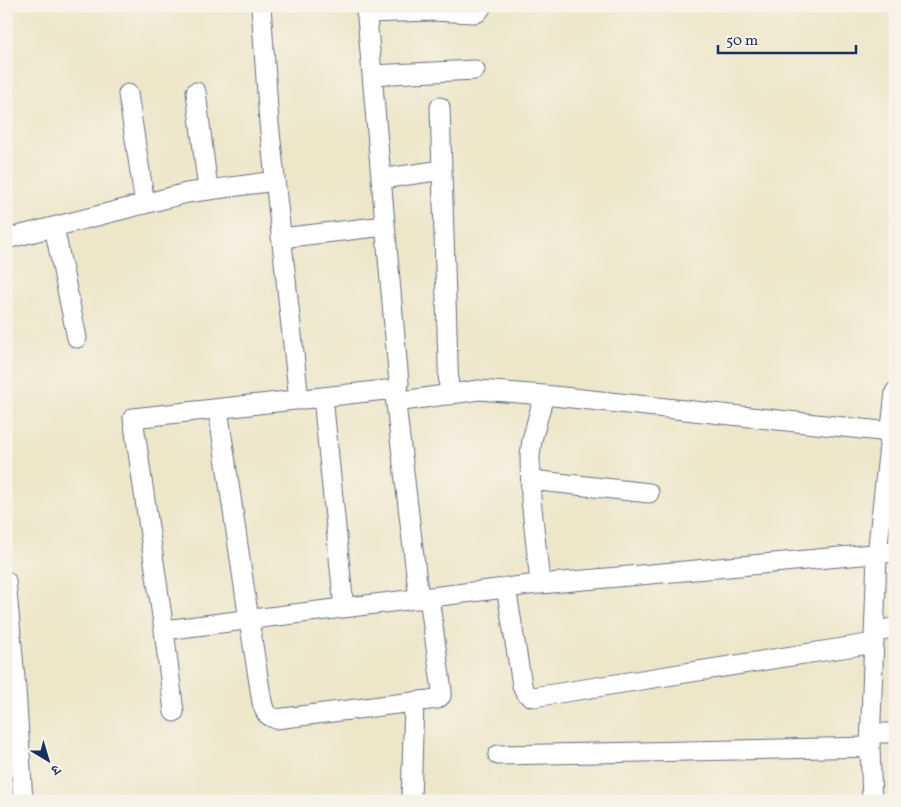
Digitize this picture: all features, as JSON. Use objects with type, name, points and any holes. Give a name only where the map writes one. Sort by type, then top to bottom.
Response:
[{"type":"street","points":[[261,6],[269,123],[299,400]]},
{"type":"street","points":[[395,399],[399,383],[366,10],[440,9],[474,13],[480,10],[482,6]]},
{"type":"street","points":[[372,75],[475,70]]},
{"type":"street","points":[[196,92],[208,190]]},
{"type":"street","points":[[128,94],[145,204]]},
{"type":"street","points":[[440,107],[449,395]]},
{"type":"street","points":[[381,179],[442,170]]},
{"type":"street","points":[[6,239],[187,193],[275,181]]},
{"type":"street","points":[[281,238],[385,226]]},
{"type":"street","points":[[54,227],[77,338]]},
{"type":"street","points":[[174,712],[133,418],[385,390],[391,392],[395,399],[424,598],[442,691],[441,696],[437,699],[276,719],[269,717],[265,712],[248,620],[218,409]]},
{"type":"street","points":[[395,399],[449,395],[479,390],[544,395],[890,432]]},
{"type":"street","points":[[872,801],[871,740],[874,638],[886,553],[890,432],[895,392]]},
{"type":"street","points":[[540,584],[531,499],[530,456],[532,440],[544,395]]},
{"type":"street","points":[[323,397],[344,608]]},
{"type":"street","points":[[531,480],[649,493]]},
{"type":"street","points":[[164,630],[506,587],[886,553]]},
{"type":"street","points":[[6,581],[23,801]]},
{"type":"street","points":[[506,587],[522,685],[525,693],[528,696],[534,697],[874,638],[895,627]]},
{"type":"street","points":[[411,801],[414,702]]},
{"type":"street","points":[[498,755],[871,740],[895,734]]}]
